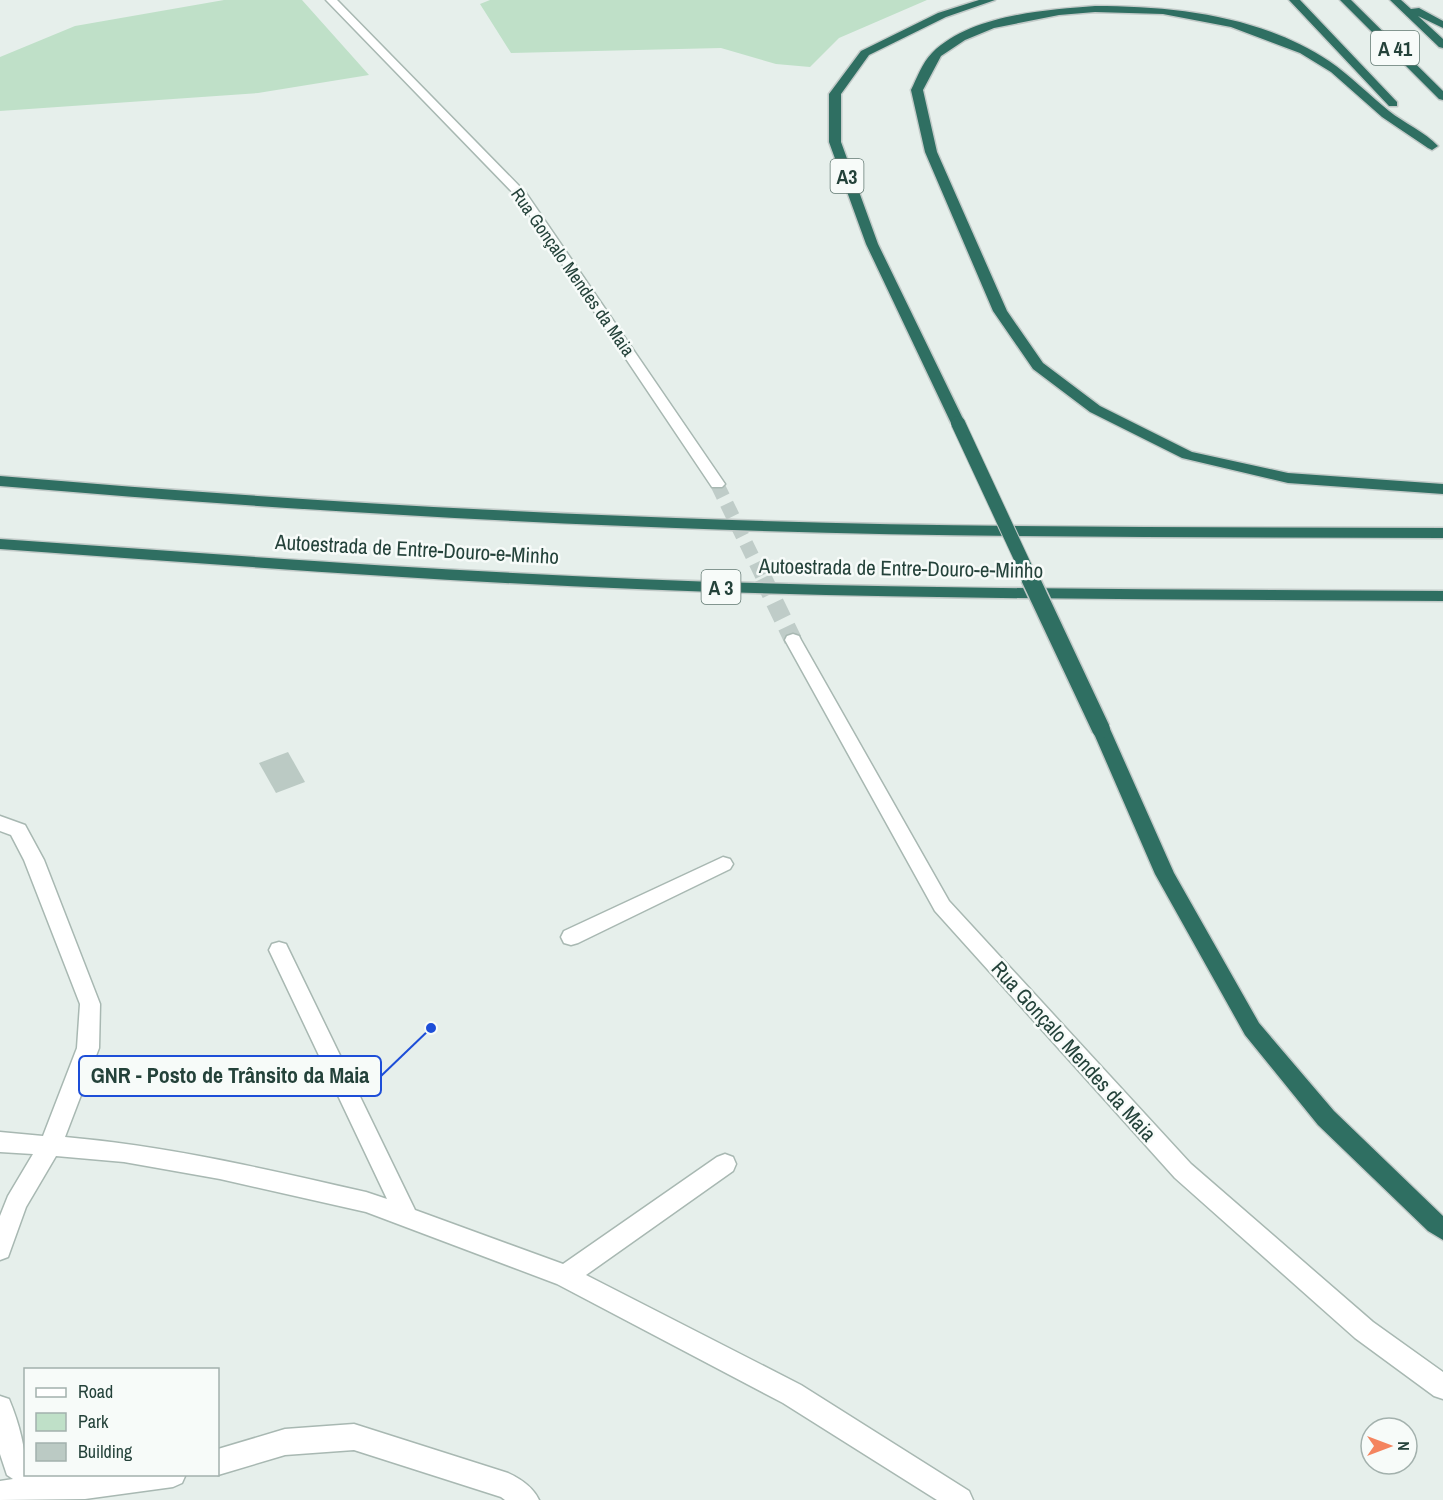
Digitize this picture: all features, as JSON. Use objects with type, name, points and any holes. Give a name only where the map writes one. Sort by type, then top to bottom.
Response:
[{"type":"highway","name":"A3","points":[[990,0],[942,15],[865,53],[835,94],[835,142],[872,244],[1101,729],[1165,874],[1252,1029],[1326,1118],[1436,1224],[1443,1228]]},
{"type":"highway","points":[[1294,0],[1443,158]]},
{"type":"highway","name":"A 41","points":[[1345,0],[1443,98]]},
{"type":"highway","points":[[1395,0],[1443,25]]},
{"type":"highway","name":"A 41","points":[[1395,0],[1443,45]]},
{"type":"highway","points":[[1432,146],[1381,109],[1347,78],[1318,59],[1270,37],[1192,15],[1125,8],[1047,12],[978,29],[935,55],[917,90],[931,152],[1000,311],[1038,366],[1047,373],[1095,409],[1187,455],[1288,478],[1443,489]]},
{"type":"highway","name":"Autoestrada de Entre-Douro-e-Minho","points":[[0,481],[372,508],[689,523],[1071,531],[1443,533]]},
{"type":"highway","name":"Autoestrada de Entre-Douro-e-Minho","points":[[0,544],[321,567],[754,588],[883,592],[1443,596]]},
{"type":"street","name":"Rua Gonçalo Mendes da Maia","points":[[332,0],[522,196],[717,483]]},
{"type":"street","name":"Rua Gonçalo Mendes da Maia","points":[[793,640],[942,906],[1183,1171],[1364,1330],[1443,1387]]},
{"type":"street","points":[[0,823],[18,830],[34,860],[90,1004],[88,1048],[50,1147],[16,1203],[0,1249]]},
{"type":"street","points":[[571,938],[723,864]]},
{"type":"street","points":[[279,950],[408,1219]]},
{"type":"street","points":[[0,1142],[124,1152],[220,1168],[366,1202],[565,1276],[792,1394],[960,1500]]},
{"type":"street","points":[[565,1276],[725,1164]]},
{"type":"street","points":[[0,1408],[16,1466],[24,1471]]},
{"type":"street","points":[[219,1462],[285,1442],[354,1437],[508,1486],[526,1500]]},
{"type":"street","points":[[0,1494],[39,1480],[85,1486],[158,1476]]},
{"type":"green space","points":[[224,0],[302,0],[369,75],[258,93],[0,111],[0,57],[75,26]]},
{"type":"green space","points":[[490,0],[927,0],[839,38],[810,67],[776,64],[721,48],[511,53],[480,4]]},
{"type":"building","points":[[288,752],[305,782],[276,793],[259,763]]},
{"type":"tunnel","points":[[717,484],[764,580]]},
{"type":"tunnel","points":[[763,578],[793,640]]},
{"type":"place","name":"GNR - Posto de Trânsito da Maia","points":[[431,1028]]}]
